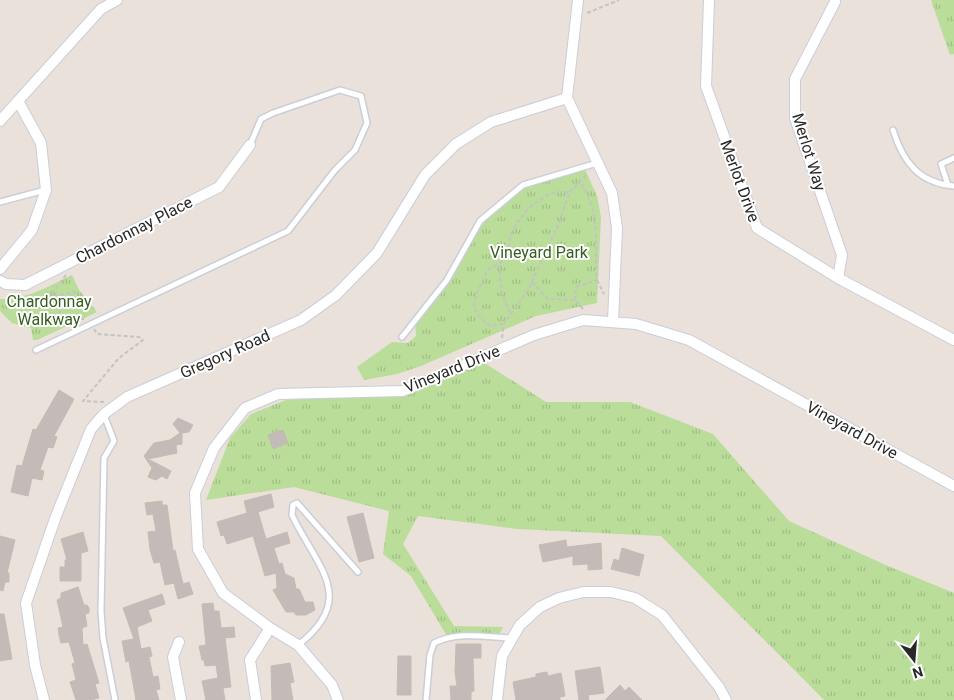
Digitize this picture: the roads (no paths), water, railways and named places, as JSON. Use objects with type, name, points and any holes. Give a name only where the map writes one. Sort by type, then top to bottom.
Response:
[{"type":"street","points":[[0,121],[101,10],[117,0]]},
{"type":"street","points":[[578,0],[567,98],[612,193],[617,228],[613,322]]},
{"type":"street","name":"Merlot Drive","points":[[709,0],[706,86],[757,228],[838,278],[954,340]]},
{"type":"street","name":"Merlot Way","points":[[835,2],[795,79],[795,118],[842,255],[838,278]]},
{"type":"street","name":"Gregory Road","points":[[44,700],[35,665],[26,603],[56,516],[91,429],[104,414],[127,397],[301,320],[336,295],[377,253],[425,175],[456,144],[491,122],[567,98]]},
{"type":"street","points":[[0,269],[32,230],[46,190],[41,143],[18,101]]},
{"type":"street","name":"Chardonnay Place","points":[[0,281],[6,284],[25,285],[219,187],[250,145]]},
{"type":"street","name":"Vineyard Drive","points":[[338,700],[332,685],[298,645],[270,628],[223,593],[198,549],[195,493],[214,448],[245,408],[278,394],[403,391],[501,349],[583,320],[636,324],[689,340],[954,486]]},
{"type":"street","points":[[497,700],[502,656],[520,625],[540,607],[559,598],[582,592],[611,592],[635,598],[662,615],[719,687],[726,700]]},
{"type":"street","points":[[256,700],[250,660],[270,628]]},
{"type":"street","points":[[179,642],[173,657],[181,700]]},
{"type":"lane","points":[[36,350],[288,231],[335,170],[355,150],[367,123],[361,96],[340,90],[273,113],[262,120],[250,145]]},
{"type":"lane","points":[[892,130],[899,150],[914,168],[928,181],[951,185]]},
{"type":"lane","points":[[951,185],[941,164],[954,158]]},
{"type":"lane","points":[[402,337],[447,280],[480,221],[523,185],[597,163]]},
{"type":"lane","points":[[0,202],[46,190]]},
{"type":"lane","points":[[104,414],[114,441],[104,458],[101,611],[103,638],[115,700]]},
{"type":"lane","points":[[298,645],[315,632],[327,615],[329,598],[327,580],[292,515],[293,505],[297,503],[358,572]]},
{"type":"lane","points":[[426,700],[430,655],[434,643],[444,638],[460,635],[513,638]]},
{"type":"park label","name":"Vineyard Park","points":[[539,252]]},
{"type":"park label","name":"Chardonnay Walkway","points":[[49,310]]}]
